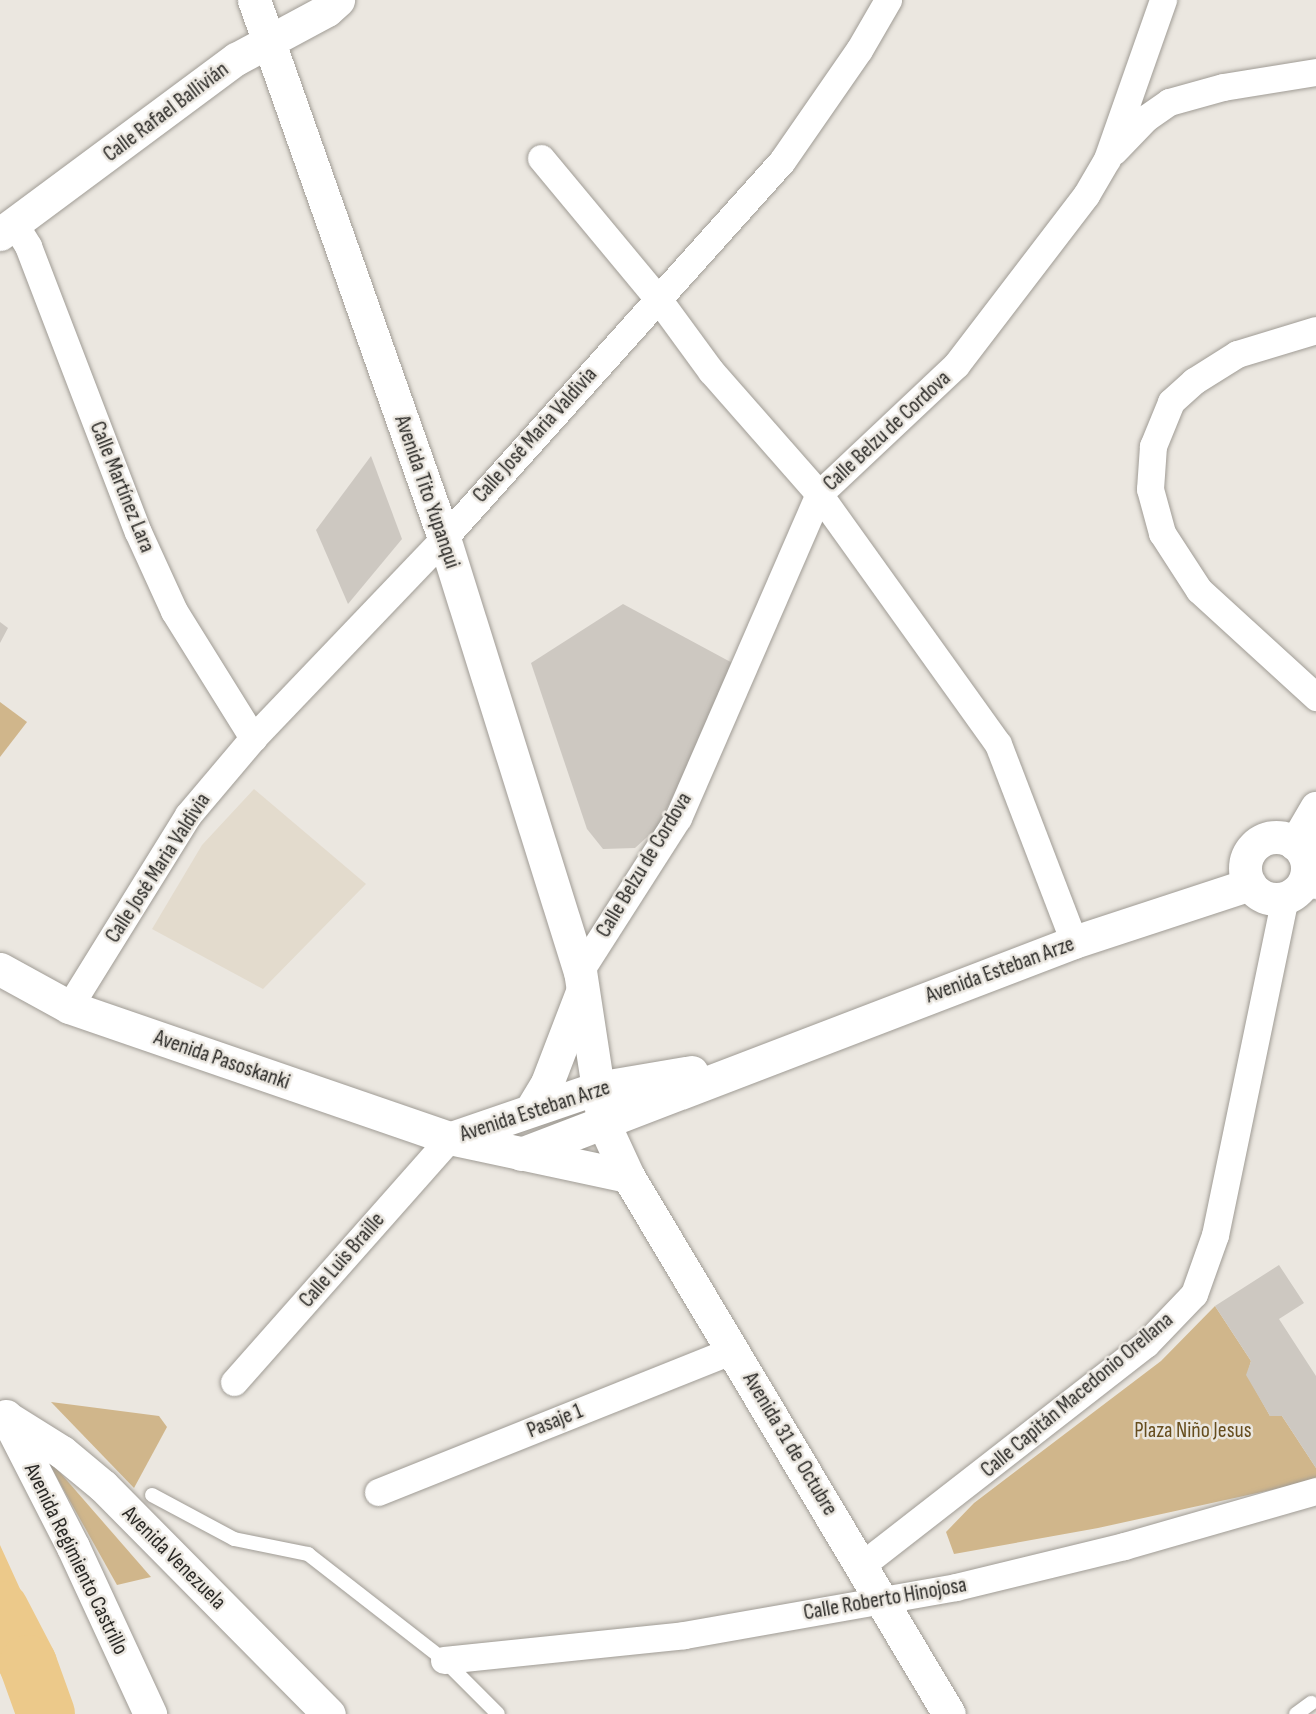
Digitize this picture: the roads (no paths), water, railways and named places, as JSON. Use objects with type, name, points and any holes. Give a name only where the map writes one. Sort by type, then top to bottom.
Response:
[{"type":"main road","name":"Avenida Tito Yupanqui","points":[[254,0],[444,538],[581,981],[603,1122]]},
{"type":"main road","name":"Calle Rafael Ballivián","points":[[7,230],[236,59],[269,43],[338,0]]},
{"type":"main road","points":[[1295,844],[1316,808]]},
{"type":"main road","points":[[1272,838],[1295,844],[1305,857],[1302,887],[1265,897],[1250,884],[1246,864],[1254,847],[1272,838]]},
{"type":"main road","name":"Avenida Esteban Arze","points":[[450,1138],[521,1154],[753,1062],[1074,942],[1250,884]]},
{"type":"main road","name":"Avenida Pasoskanki","points":[[0,969],[69,1007],[450,1138]]},
{"type":"main road","points":[[532,1108],[547,1083],[581,981]]},
{"type":"main road","name":"Avenida Esteban Arze","points":[[450,1138],[532,1108],[597,1088],[753,1062]]},
{"type":"main road","name":"Avenida 31 de Octubre","points":[[603,1122],[628,1176],[863,1564],[949,1714]]},
{"type":"main road","points":[[521,1154],[628,1176]]},
{"type":"main road","name":"Avenida Regimiento Castrillo","points":[[3,1411],[73,1547],[150,1714]]},
{"type":"main road","name":"Avenida Venezuela","points":[[3,1411],[62,1452],[103,1486],[329,1714]]},
{"type":"street","name":"Calle José Maria Valdivia","points":[[69,1007],[188,815],[253,738],[444,538],[511,459],[659,300],[782,161],[859,50],[888,0]]},
{"type":"street","name":"Calle Belzu de Cordova","points":[[581,981],[678,818],[819,494],[956,365],[1034,267],[1107,159],[1163,0]]},
{"type":"street","points":[[1107,159],[1146,118],[1169,102],[1223,87],[1316,72]]},
{"type":"street","points":[[541,158],[659,300],[711,371],[819,494],[998,744],[1074,942]]},
{"type":"street","name":"Calle Martínez Lara","points":[[7,230],[28,246],[174,610],[253,738]]},
{"type":"street","points":[[1316,330],[1237,354],[1194,381],[1171,402],[1153,446],[1150,489],[1162,533],[1199,590],[1316,698]]},
{"type":"street","name":"Calle Capitán Macedonio Orellana","points":[[863,1564],[1146,1344],[1194,1294],[1215,1235],[1302,887]]},
{"type":"street","name":"Calle Luis Braille","points":[[234,1382],[450,1138]]},
{"type":"street","name":"Pasaje 1","points":[[378,1492],[733,1350]]},
{"type":"street","name":"Calle Roberto Hinojosa","points":[[444,1660],[684,1635],[883,1598],[956,1587],[1124,1546],[1316,1491]]},
{"type":"lane","points":[[152,1495],[234,1539],[308,1554],[444,1660],[498,1714]]},
{"type":"lane","points":[[1296,1714],[1311,1703]]},
{"type":"waterway","points":[[0,1610],[28,1664],[46,1714]]},
{"type":"park label","name":"Plaza Niño Jesus","points":[[1193,1431]]}]
